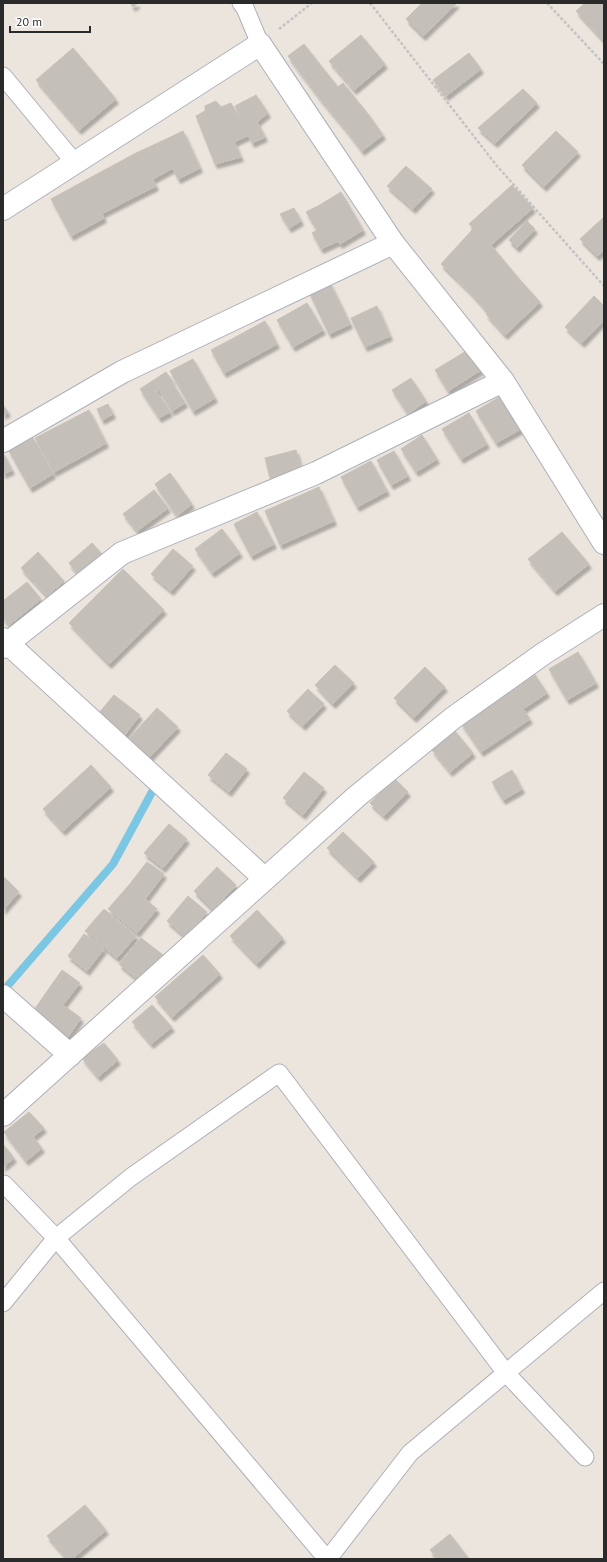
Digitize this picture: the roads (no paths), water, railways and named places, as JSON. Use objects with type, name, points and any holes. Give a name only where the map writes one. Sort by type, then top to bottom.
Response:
[{"type":"street","points":[[241,3],[260,44],[393,243],[503,381],[604,543]]},
{"type":"street","points":[[3,209],[260,44]]},
{"type":"street","points":[[3,76],[75,163]]},
{"type":"street","points":[[3,442],[122,372],[393,243]]},
{"type":"street","points":[[264,878],[4,643],[122,553],[316,473],[503,381]]},
{"type":"street","points":[[3,1115],[264,878],[356,797],[453,718],[543,654],[604,615]]},
{"type":"street","points":[[3,996],[70,1055]]},
{"type":"street","points":[[3,1303],[56,1238],[131,1177],[279,1073],[506,1373],[585,1457]]},
{"type":"street","points":[[4,1184],[56,1238],[327,1559],[410,1453],[604,1291]]},
{"type":"waterway","points":[[4,990],[113,864],[152,792]]}]
